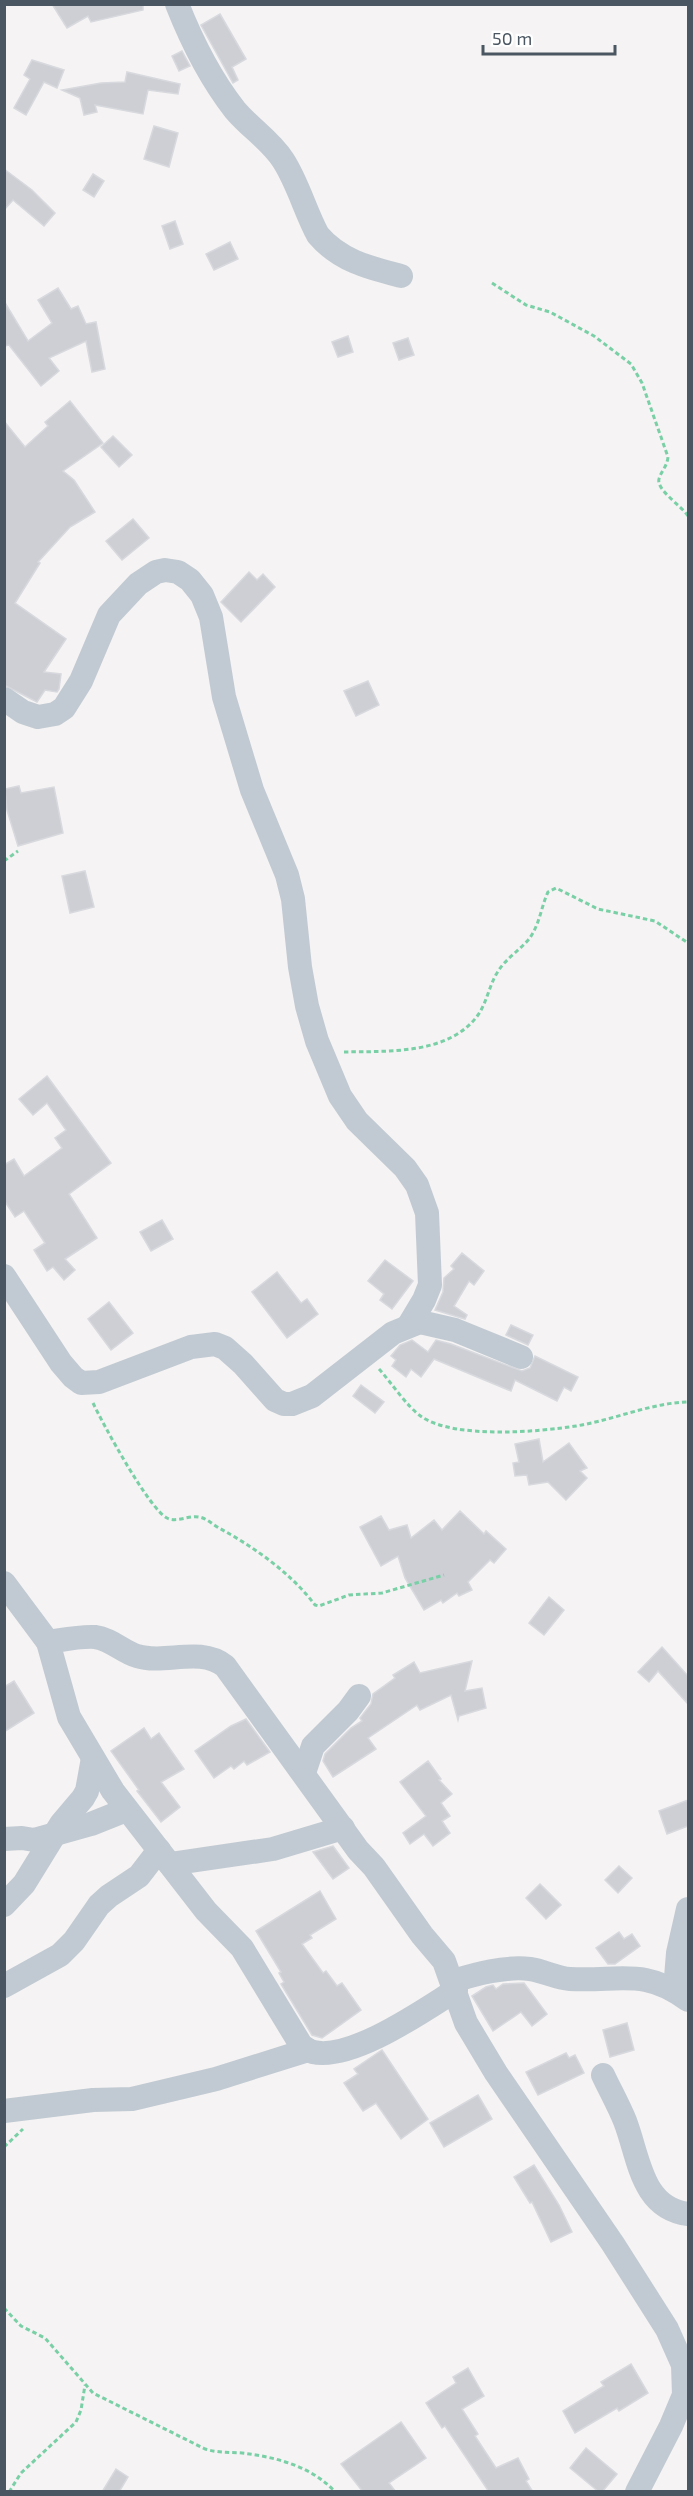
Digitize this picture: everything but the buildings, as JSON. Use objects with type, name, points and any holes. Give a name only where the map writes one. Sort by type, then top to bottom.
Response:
[{"type":"street","points":[[177,4],[188,31],[216,83],[236,111],[268,140],[283,160],[312,223],[325,244],[358,264],[401,276]]},
{"type":"street","points":[[4,699],[32,716],[55,714],[73,697],[109,615],[128,594],[156,572],[165,570],[178,572],[190,580],[202,596],[211,617],[224,697],[252,790],[287,875],[293,899],[300,967],[307,1006],[321,1053],[345,1104],[357,1121],[405,1168],[423,1198],[427,1214],[430,1285],[409,1325]]},
{"type":"street","points":[[4,1276],[67,1370],[81,1383],[88,1384],[191,1347],[215,1344],[225,1348],[243,1364],[275,1400],[284,1404],[292,1404],[312,1396],[393,1333],[420,1322],[434,1323],[521,1358]]},
{"type":"street","points":[[4,1583],[48,1642],[69,1717],[126,1810],[206,1911],[242,1948],[301,2045],[308,2050],[326,2053],[386,2034],[454,1985],[509,1969],[529,1969],[557,1978],[572,1979],[637,1977],[682,1995],[678,1953],[688,1909]]},
{"type":"street","points":[[48,1642],[94,1637],[116,1644],[139,1657],[196,1657],[220,1662],[234,1676],[269,1729],[304,1773],[422,1935],[444,1960],[466,2023],[496,2073],[613,2244],[667,2330],[683,2365],[686,2398],[637,2492]]},
{"type":"street","points":[[304,1773],[313,1746],[348,1711],[359,1696]]},
{"type":"street","points":[[4,1905],[24,1884],[55,1833],[87,1791],[93,1758]]},
{"type":"street","points":[[4,1839],[34,1840],[91,1824],[126,1810]]},
{"type":"street","points":[[4,1986],[60,1955],[74,1941],[99,1905],[164,1857],[273,1849],[343,1828]]},
{"type":"street","points":[[4,2111],[84,2101],[132,2099],[216,2079],[308,2050]]},
{"type":"street","points":[[603,2075],[625,2121],[643,2178],[663,2205],[688,2214]]},
{"type":"path","points":[[492,283],[526,304],[550,312],[594,336],[631,364],[642,382],[668,457],[666,468],[658,483],[665,494],[683,508],[688,516]]},
{"type":"path","points":[[4,861],[18,851]]},
{"type":"path","points":[[321,1053],[399,1051],[438,1043],[455,1035],[476,1018],[497,973],[530,938],[549,892],[556,888],[598,909],[655,921],[688,943]]},
{"type":"path","points":[[366,1354],[421,1417],[447,1428],[473,1431],[523,1431],[576,1426],[659,1404],[688,1402]]},
{"type":"path","points":[[88,1384],[99,1415],[149,1497],[165,1517],[173,1520],[199,1517],[207,1520],[246,1543],[271,1563],[315,1605],[320,1606],[349,1596],[382,1593],[444,1575]]},
{"type":"path","points":[[4,2308],[21,2326],[45,2338],[93,2393],[217,2453],[262,2456],[316,2474],[335,2492]]},
{"type":"path","points":[[9,2492],[21,2473],[76,2422],[81,2410],[85,2385]]}]
